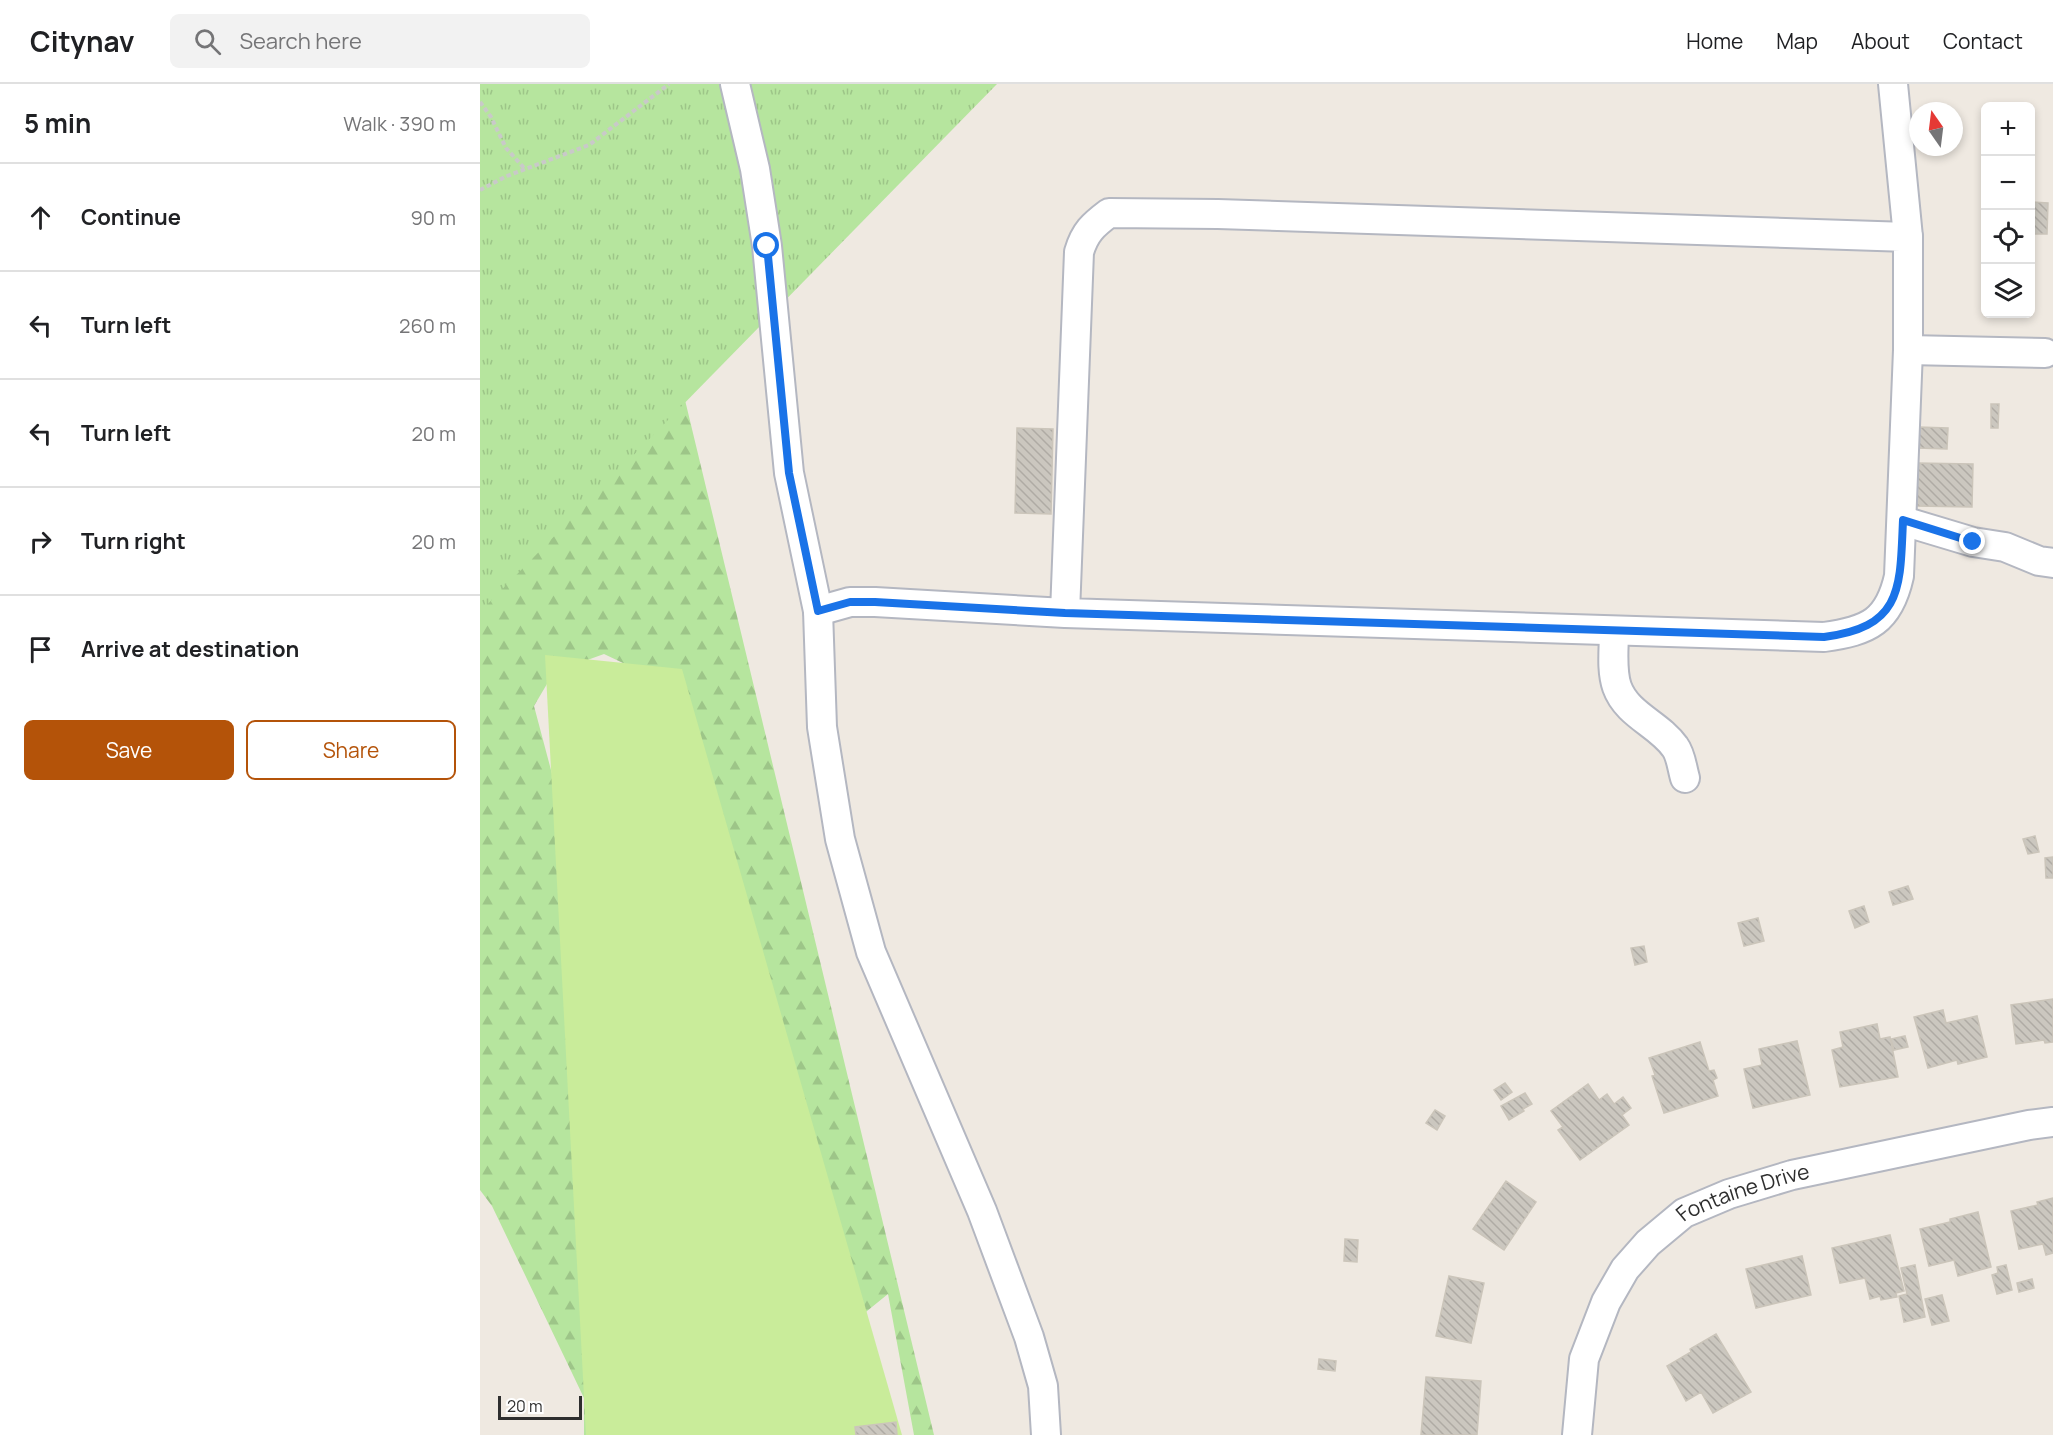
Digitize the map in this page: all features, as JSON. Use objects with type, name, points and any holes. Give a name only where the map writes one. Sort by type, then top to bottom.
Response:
[{"type":"street","points":[[735,84],[755,169],[767,246],[789,473],[818,611],[822,727],[840,839],[875,962],[982,1211],[1029,1337],[1044,1386],[1046,1435]]},
{"type":"street","points":[[818,611],[850,602],[875,602],[1065,613],[1824,637],[1862,629],[1876,621],[1888,609],[1895,595],[1899,576],[1903,520],[1908,350],[1908,237],[1893,84]]},
{"type":"street","points":[[1065,613],[1079,252],[1084,237],[1109,213],[1218,214],[1908,237]]},
{"type":"street","points":[[1908,350],[2044,353]]},
{"type":"street","points":[[1903,520],[1973,542],[2005,547],[2039,561],[2053,563]]},
{"type":"street","points":[[1614,631],[1614,671],[1621,696],[1666,736],[1677,749],[1685,778]]},
{"type":"street","name":"Fontaine Drive","points":[[1577,1435],[1584,1359],[1606,1302],[1625,1269],[1648,1243],[1684,1213],[1730,1194],[1792,1175],[2029,1125],[2053,1122]]},
{"type":"path","points":[[480,190],[525,169],[589,145],[669,84]]},
{"type":"path","points":[[480,102],[491,117],[506,148],[525,169]]},
{"type":"green space","points":[[480,84],[609,84],[934,1435],[914,1435],[888,1294],[835,1337],[644,673],[604,654],[554,672],[534,706],[612,1000],[662,1435],[584,1435],[584,1398],[492,1206],[480,1190]]},
{"type":"green space","points":[[480,84],[997,84],[480,612]]},
{"type":"green space","points":[[545,655],[682,669],[902,1435],[586,1435]]},
{"type":"building","points":[[2035,202],[2048,203],[2047,234],[2035,234]]},
{"type":"building","points":[[1991,404],[1999,404],[1998,428],[1991,428]]},
{"type":"building","points":[[1918,427],[1948,428],[1947,449],[1917,448]]},
{"type":"building","points":[[1017,428],[1053,429],[1051,514],[1015,513]]},
{"type":"building","points":[[1916,463],[1973,464],[1972,507],[1915,506]]},
{"type":"building","points":[[2035,836],[2039,852],[2028,854],[2023,839]]},
{"type":"building","points":[[2053,857],[2053,878],[2046,878],[2045,858]]},
{"type":"building","points":[[1908,886],[1913,899],[1893,905],[1889,892]]},
{"type":"building","points":[[1864,906],[1869,922],[1855,928],[1849,911]]},
{"type":"building","points":[[1758,918],[1764,941],[1744,946],[1738,923]]},
{"type":"building","points":[[1644,946],[1647,962],[1635,965],[1631,948]]},
{"type":"building","points":[[2053,999],[2053,1042],[2045,1043],[2044,1040],[2016,1044],[2011,1005]]},
{"type":"building","points":[[1943,1010],[1946,1023],[1977,1016],[1987,1057],[1958,1064],[1957,1060],[1928,1068],[1914,1017]]},
{"type":"building","points":[[1877,1024],[1880,1039],[1890,1037],[1898,1077],[1840,1087],[1832,1050],[1843,1047],[1840,1032]]},
{"type":"building","points":[[1905,1036],[1908,1047],[1894,1050],[1891,1039]]},
{"type":"building","points":[[1797,1041],[1810,1095],[1753,1108],[1744,1069],[1762,1065],[1759,1049]]},
{"type":"building","points":[[1700,1042],[1709,1071],[1714,1070],[1717,1078],[1713,1080],[1718,1096],[1664,1113],[1652,1076],[1655,1075],[1649,1058]]},
{"type":"building","points":[[1505,1083],[1512,1092],[1501,1100],[1494,1090]]},
{"type":"building","points":[[1588,1084],[1599,1100],[1607,1094],[1614,1104],[1623,1097],[1631,1108],[1622,1115],[1629,1125],[1580,1160],[1558,1130],[1563,1127],[1551,1111]]},
{"type":"building","points":[[1525,1093],[1532,1104],[1509,1120],[1501,1106]]},
{"type":"building","points":[[1435,1110],[1445,1116],[1437,1130],[1426,1123]]},
{"type":"building","points":[[1506,1181],[1536,1202],[1504,1250],[1473,1229]]},
{"type":"building","points":[[2053,1198],[2053,1253],[2046,1255],[2043,1244],[2019,1249],[2011,1211],[2038,1205],[2037,1202]]},
{"type":"building","points":[[1978,1212],[1991,1267],[1958,1276],[1954,1260],[1929,1266],[1920,1229]]},
{"type":"building","points":[[1890,1235],[1904,1291],[1896,1293],[1897,1297],[1881,1300],[1880,1296],[1870,1299],[1865,1278],[1840,1283],[1832,1248]]},
{"type":"building","points":[[1345,1239],[1358,1240],[1357,1262],[1344,1261]]},
{"type":"building","points":[[1802,1256],[1811,1295],[1756,1308],[1746,1269]]},
{"type":"building","points":[[1915,1265],[1925,1317],[1904,1322],[1899,1296],[1907,1294],[1901,1268]]},
{"type":"building","points":[[2006,1265],[2012,1290],[1997,1294],[1992,1275],[1998,1273],[1997,1267]]},
{"type":"building","points":[[1449,1276],[1484,1283],[1471,1343],[1436,1336]]},
{"type":"building","points":[[2032,1279],[2034,1288],[2019,1292],[2017,1283]]},
{"type":"building","points":[[1942,1295],[1949,1321],[1932,1325],[1925,1299]]},
{"type":"building","points":[[1716,1334],[1751,1392],[1713,1413],[1701,1392],[1686,1401],[1667,1366]]},
{"type":"building","points":[[1319,1359],[1336,1361],[1335,1371],[1318,1369]]},
{"type":"building","points":[[1426,1377],[1481,1381],[1477,1435],[1421,1435]]},
{"type":"building","points":[[896,1422],[897,1435],[856,1435],[855,1427]]},
{"type":"route","points":[[767,246],[789,473],[818,611],[850,602],[875,602],[1065,613],[1824,637],[1862,629],[1876,621],[1888,609],[1895,595],[1899,576],[1903,520],[1973,542]]}]
